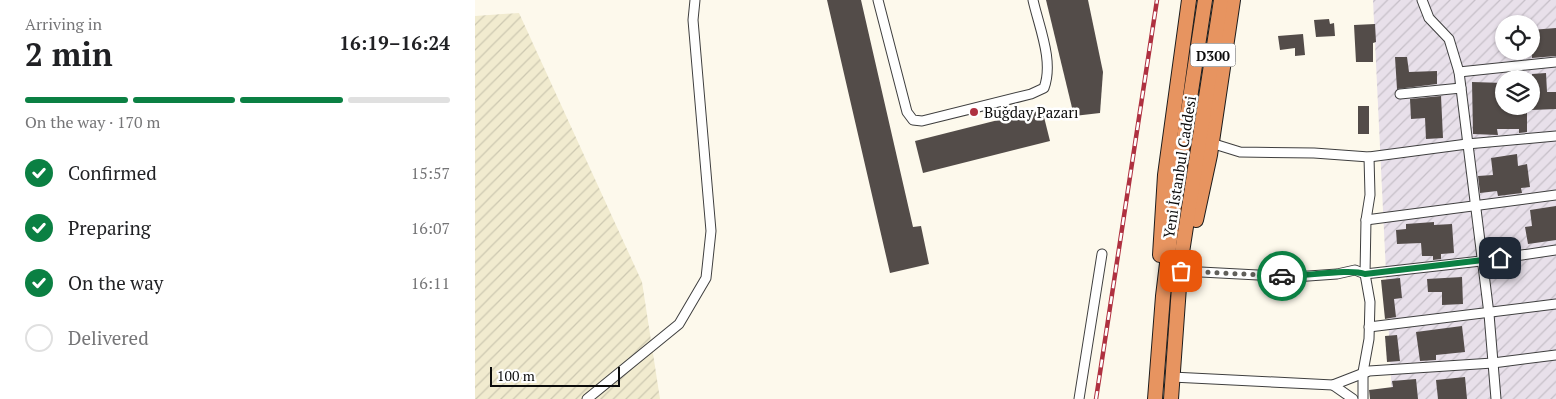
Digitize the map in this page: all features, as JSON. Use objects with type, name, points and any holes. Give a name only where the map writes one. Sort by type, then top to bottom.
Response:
[{"type":"highway","points":[[1163,296],[1159,258],[1165,175],[1189,0]]},
{"type":"highway","name":"D300","points":[[1155,399],[1163,296],[1205,0]]},
{"type":"highway","name":"Yeni İstanbul Caddesi","points":[[1171,399],[1181,259],[1221,0]]},
{"type":"highway","points":[[1181,271],[1187,261],[1211,143],[1233,0]]},
{"type":"street","points":[[587,399],[679,324],[706,278],[711,232],[693,20],[695,0]]},
{"type":"street","points":[[878,0],[907,112],[913,120],[922,121],[1031,94],[1044,88],[1049,76],[1047,60],[1033,0]]},
{"type":"street","points":[[1421,0],[1429,18],[1449,40],[1459,72],[1489,314],[1497,399]]},
{"type":"street","points":[[1459,72],[1556,62]]},
{"type":"street","points":[[1400,94],[1461,88]]},
{"type":"street","points":[[1211,143],[1240,152],[1314,153],[1369,157],[1467,144],[1556,136]]},
{"type":"street","points":[[1363,399],[1363,372],[1369,339],[1370,302],[1365,274],[1366,220],[1371,195],[1369,157]]},
{"type":"street","points":[[1366,220],[1556,195]]},
{"type":"street","points":[[1181,271],[1294,277],[1337,274],[1355,270],[1365,274],[1481,261],[1556,250]]},
{"type":"street","points":[[1079,399],[1102,254]]},
{"type":"street","points":[[1369,327],[1489,314],[1556,304]]},
{"type":"street","points":[[1172,377],[1333,385],[1363,372],[1493,363],[1556,355]]},
{"type":"street","points":[[1333,385],[1353,399]]},
{"type":"shaded area","points":[[1373,0],[1556,0],[1556,399],[1392,399]]},
{"type":"shaded area","points":[[519,13],[642,282],[660,399],[475,399],[475,16]]},
{"type":"building","points":[[827,0],[861,0],[913,227],[921,226],[929,264],[890,273]]},
{"type":"building","points":[[1046,0],[1088,0],[1103,72],[1100,113],[1074,116]]},
{"type":"building","points":[[1329,19],[1330,24],[1334,23],[1335,36],[1316,37],[1314,20]]},
{"type":"building","points":[[1375,24],[1376,42],[1373,43],[1373,62],[1356,62],[1354,25]]},
{"type":"building","points":[[1556,28],[1556,56],[1540,57],[1540,29]]},
{"type":"building","points":[[1303,34],[1305,55],[1295,56],[1295,48],[1280,50],[1278,36]]},
{"type":"building","points":[[1395,57],[1407,57],[1409,72],[1437,71],[1437,84],[1397,89]]},
{"type":"building","points":[[1540,73],[1546,73],[1547,92],[1556,92],[1556,109],[1540,110]]},
{"type":"building","points":[[1472,82],[1495,83],[1495,115],[1527,115],[1527,132],[1519,133],[1519,129],[1497,129],[1498,135],[1473,134]]},
{"type":"building","points":[[1441,96],[1443,138],[1426,139],[1425,118],[1411,119],[1410,99]]},
{"type":"building","points":[[1358,106],[1369,106],[1369,134],[1358,134]]},
{"type":"building","points":[[1042,109],[1050,141],[923,173],[915,141]]},
{"type":"building","points":[[1517,154],[1518,166],[1527,164],[1530,187],[1521,188],[1522,193],[1498,196],[1497,191],[1480,193],[1478,176],[1493,175],[1491,158]]},
{"type":"building","points":[[1556,206],[1556,240],[1528,244],[1525,227],[1532,226],[1530,210]]},
{"type":"building","points":[[1434,222],[1434,225],[1452,224],[1454,253],[1441,254],[1441,259],[1433,260],[1433,256],[1422,256],[1421,243],[1397,244],[1396,230],[1406,229],[1406,224]]},
{"type":"building","points":[[1462,277],[1463,304],[1442,305],[1442,292],[1428,292],[1427,279]]},
{"type":"building","points":[[1400,278],[1402,298],[1394,299],[1396,317],[1385,319],[1381,280]]},
{"type":"building","points":[[1462,326],[1465,352],[1436,355],[1436,360],[1420,361],[1416,332]]},
{"type":"building","points":[[1397,335],[1400,361],[1387,362],[1385,336]]},
{"type":"building","points":[[1465,377],[1467,399],[1438,399],[1436,380]]},
{"type":"building","points":[[1416,379],[1418,399],[1370,399],[1369,390],[1393,387],[1392,381]]},
{"type":"railway","points":[[1096,399],[1157,0]]},
{"type":"way so far","points":[[1181,271],[1195,270],[1229,274],[1282,276]]},
{"type":"place","name":"Buğday Pazarı","points":[[974,112]]},
{"type":"route","points":[[1282,276],[1337,274],[1355,270],[1365,274],[1500,258]]}]
